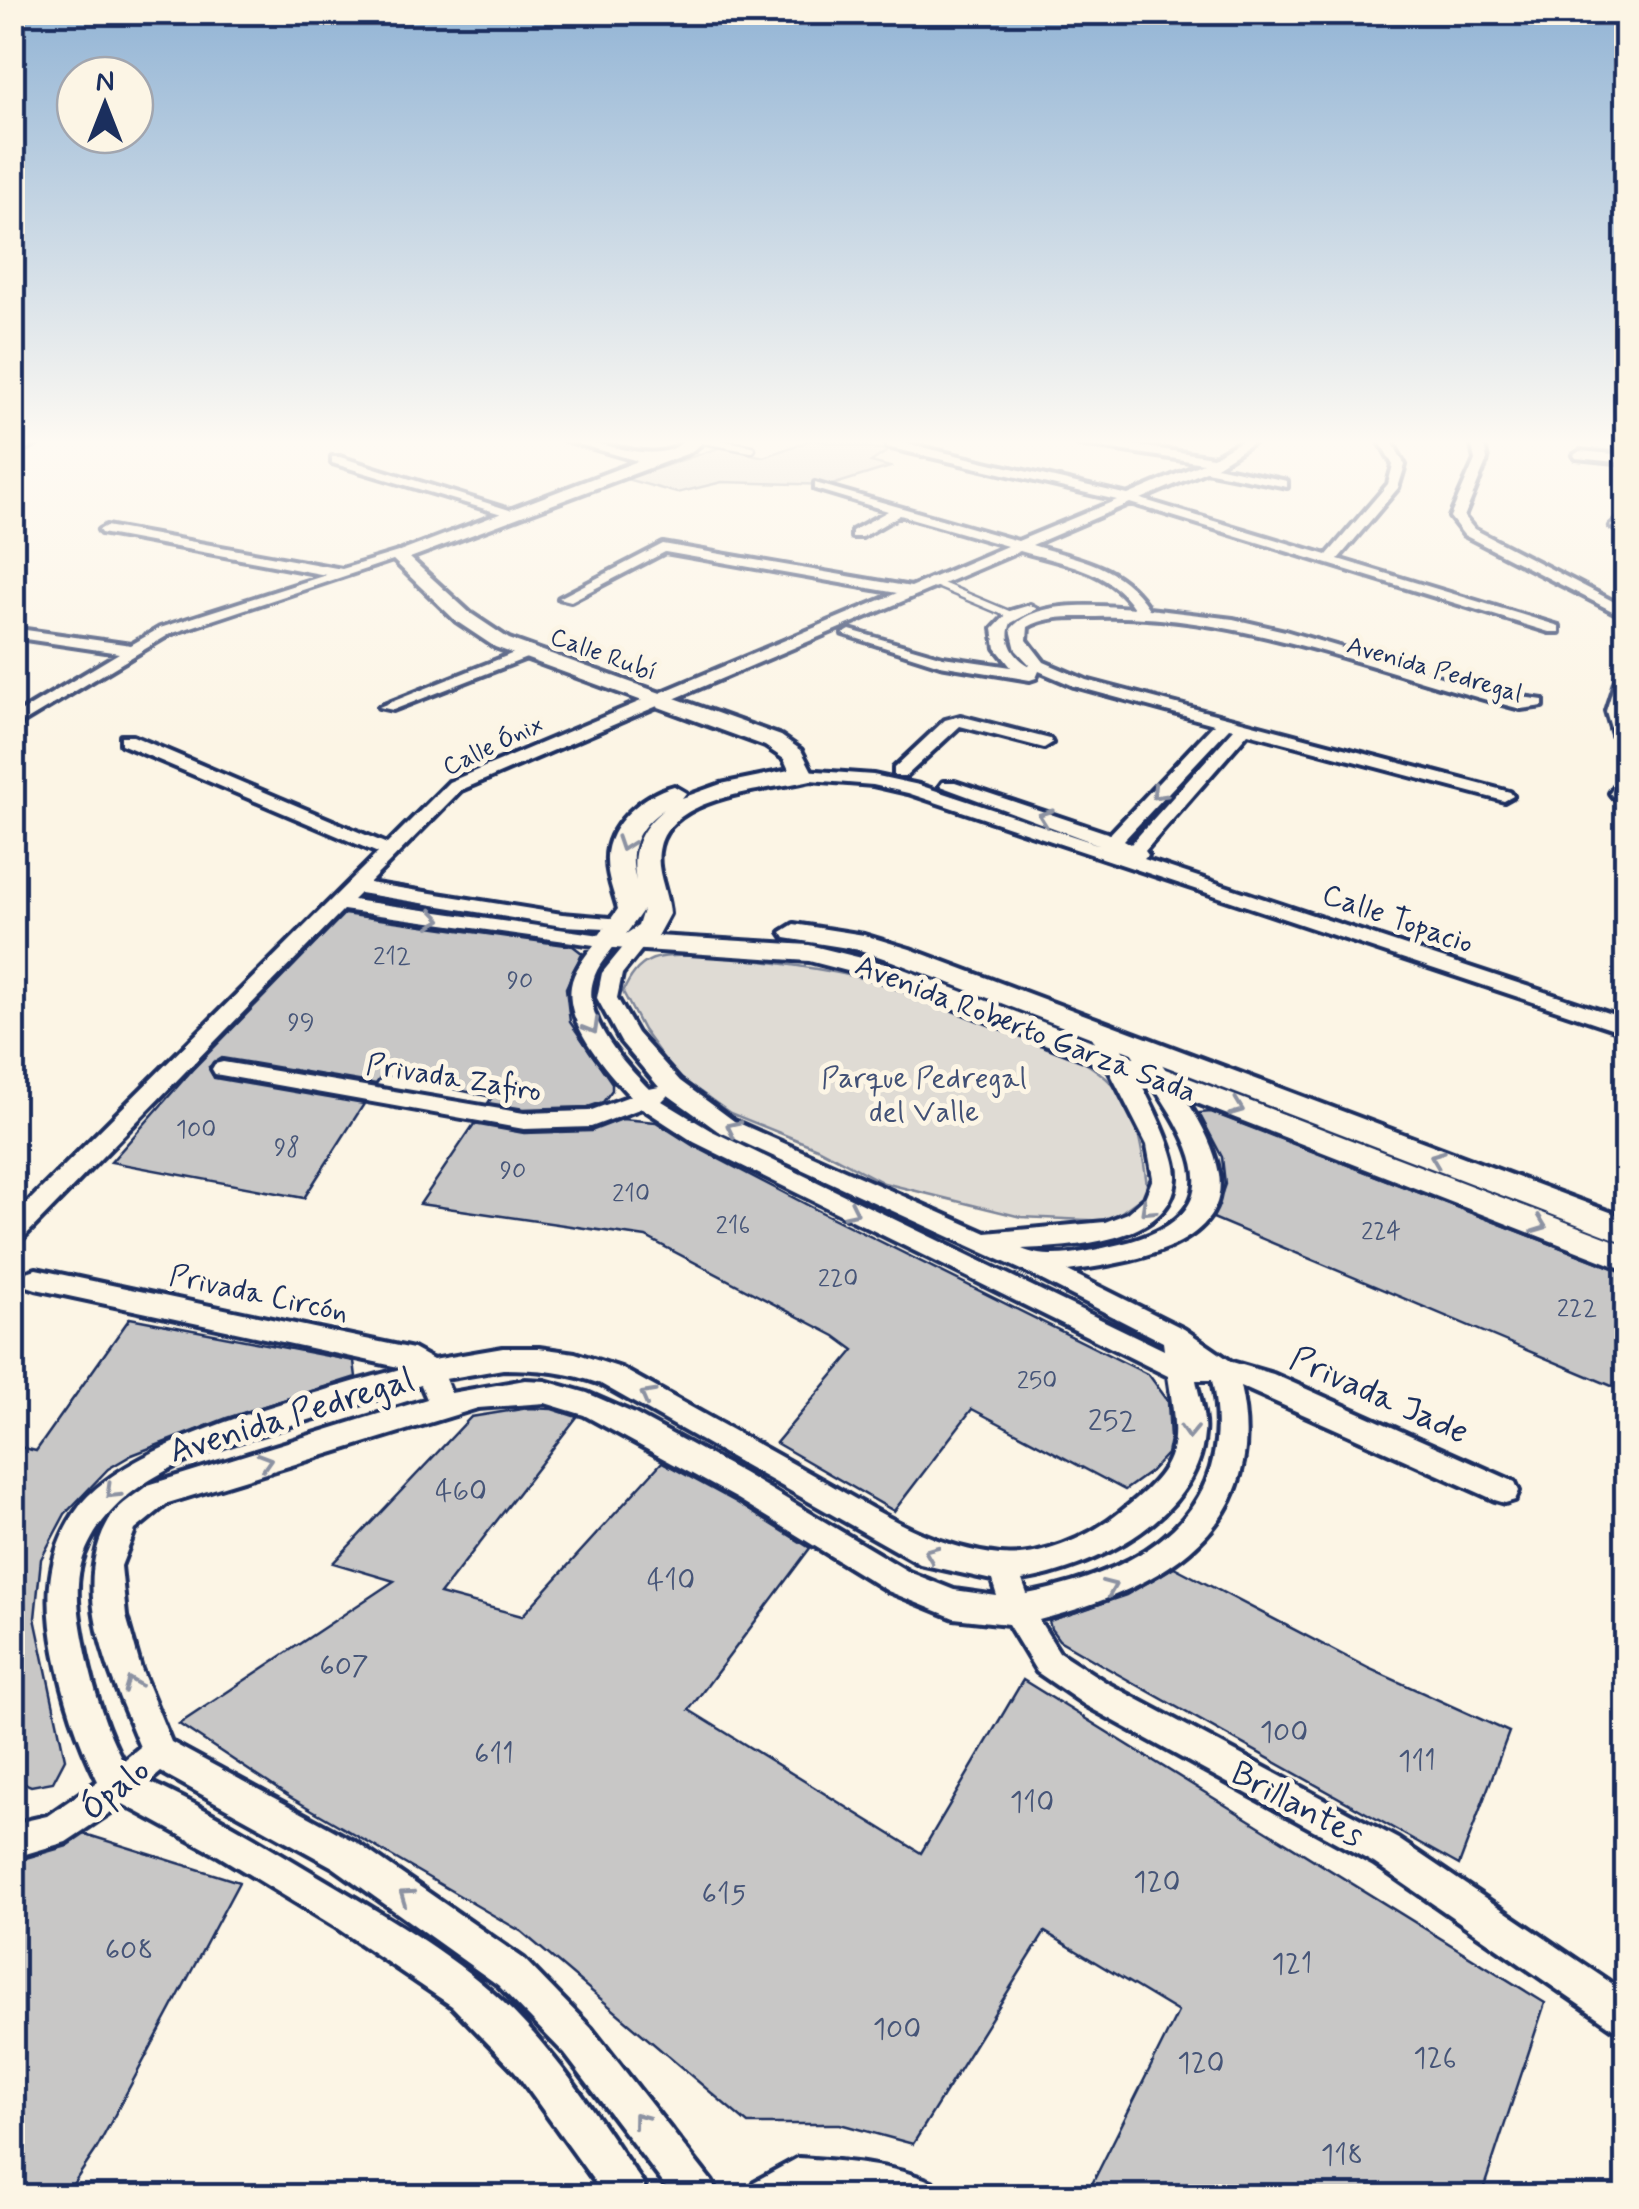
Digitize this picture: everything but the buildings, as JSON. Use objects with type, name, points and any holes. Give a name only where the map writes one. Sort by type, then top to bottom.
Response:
[{"type":"street","points":[[178,543],[347,574]]},
{"type":"street","points":[[12,724],[131,650],[176,627],[347,574],[431,543]]},
{"type":"street","points":[[1017,543],[1106,572],[1124,585],[1141,606]]},
{"type":"street","points":[[1275,543],[1554,628]]},
{"type":"street","points":[[1330,560],[1344,543]]},
{"type":"street","points":[[1490,543],[1626,614]]},
{"type":"street","name":"Calle Ónix","points":[[12,1234],[455,786],[1020,544]]},
{"type":"street","points":[[566,598],[663,548],[908,590]]},
{"type":"street","name":"Calle Rubí","points":[[398,556],[463,617],[524,654],[773,741],[793,754],[801,769]]},
{"type":"street","name":"Avenida Pedregal","points":[[1011,615],[1061,605],[1141,606],[1247,615],[1520,691],[1534,697],[1537,703],[1522,704],[1488,696],[1234,622],[1141,606],[1026,621],[1018,629],[1018,641],[1044,669]]},
{"type":"street","points":[[1011,615],[1001,624],[999,634],[1009,656],[1025,672]]},
{"type":"street","points":[[12,632],[131,650]]},
{"type":"street","points":[[850,634],[940,659],[1025,672],[1086,697],[1273,733],[1504,796]]},
{"type":"street","points":[[387,707],[524,654]]},
{"type":"street","points":[[1025,672],[1044,669],[1232,728]]},
{"type":"street","points":[[1626,673],[1614,711],[1626,752]]},
{"type":"street","points":[[900,772],[951,723],[960,721],[1044,743]]},
{"type":"street","points":[[1106,848],[1232,728]]},
{"type":"street","points":[[1178,1369],[738,1156],[647,1101],[582,1012],[581,986],[590,964],[659,908],[646,872],[646,852],[656,828],[692,801],[801,769],[849,764],[900,772],[1137,860],[1232,728]]},
{"type":"street","points":[[127,740],[388,851]]},
{"type":"street","points":[[801,769],[912,789],[1106,848]]},
{"type":"street","name":"Calle Topacio","points":[[1137,860],[1626,1026]]},
{"type":"street","name":"Avenida Roberto Garza Sada","points":[[356,887],[630,933],[802,932],[864,943],[1100,1029],[1157,1078],[1626,1258]]},
{"type":"street","name":"Avenida Roberto Garza Sada","points":[[339,904],[766,948],[852,962],[1126,1052],[1626,1231]]},
{"type":"street","points":[[630,933],[612,972],[607,998],[636,1047],[670,1088],[726,1126],[1036,1266],[1174,1336]]},
{"type":"street","points":[[924,1246],[1094,1234],[1132,1223],[1160,1197],[1167,1177],[1165,1163],[1126,1052]]},
{"type":"street","name":"Privada Zafiro","points":[[224,1069],[524,1122],[592,1119],[647,1101],[670,1088]]},
{"type":"street","points":[[976,1271],[1036,1266],[1155,1244],[1177,1232],[1202,1209],[1208,1176],[1197,1146],[1157,1078]]},
{"type":"street","name":"Privada Circón","points":[[36,1280],[399,1356],[429,1372]]},
{"type":"street","name":"Avenida Pedregal","points":[[118,1782],[92,1729],[70,1660],[64,1577],[83,1526],[106,1496],[134,1472],[190,1446],[429,1372],[509,1356],[544,1356],[590,1367],[930,1555],[1004,1570],[1084,1550],[1121,1529],[1157,1500],[1182,1470],[1188,1452],[1189,1409],[1174,1336]]},
{"type":"street","name":"Privada Jade","points":[[1174,1336],[1223,1370]]},
{"type":"street","name":"Privada Jade","points":[[1178,1369],[1223,1370],[1263,1382],[1505,1491]]},
{"type":"street","name":"Avenida Pedregal","points":[[159,1752],[125,1669],[110,1616],[106,1566],[124,1522],[158,1494],[443,1406],[526,1390],[582,1402],[644,1432],[790,1514],[902,1585],[942,1602],[981,1610],[1016,1610],[1093,1594],[1129,1579],[1181,1542],[1205,1515],[1222,1484],[1231,1444],[1232,1404],[1223,1370]]},
{"type":"street","points":[[429,1372],[443,1406]]},
{"type":"street","name":"Brillantes","points":[[1004,1570],[1016,1610],[1048,1662],[1386,1851],[1626,2015]]},
{"type":"street","points":[[159,1752],[346,1855],[511,1972],[578,2041],[698,2196]]},
{"type":"street","name":"Ópalo","points":[[12,1842],[40,1840],[95,1808],[118,1782],[159,1752]]},
{"type":"street","points":[[118,1782],[246,1852],[424,1966],[489,2015],[544,2076],[628,2196]]},
{"type":"street","points":[[768,2196],[798,2178],[856,2182],[918,2196]]},
{"type":"lane","points":[[930,582],[1011,615]]},
{"type":"green space","name":"Parque Pedregal del Valle","points":[[702,955],[832,972],[912,991],[993,1020],[1076,1058],[1105,1077],[1129,1109],[1139,1136],[1148,1193],[1109,1221],[1021,1217],[884,1183],[817,1148],[730,1113],[675,1074],[643,1030],[623,992],[645,963],[664,957]]}]
